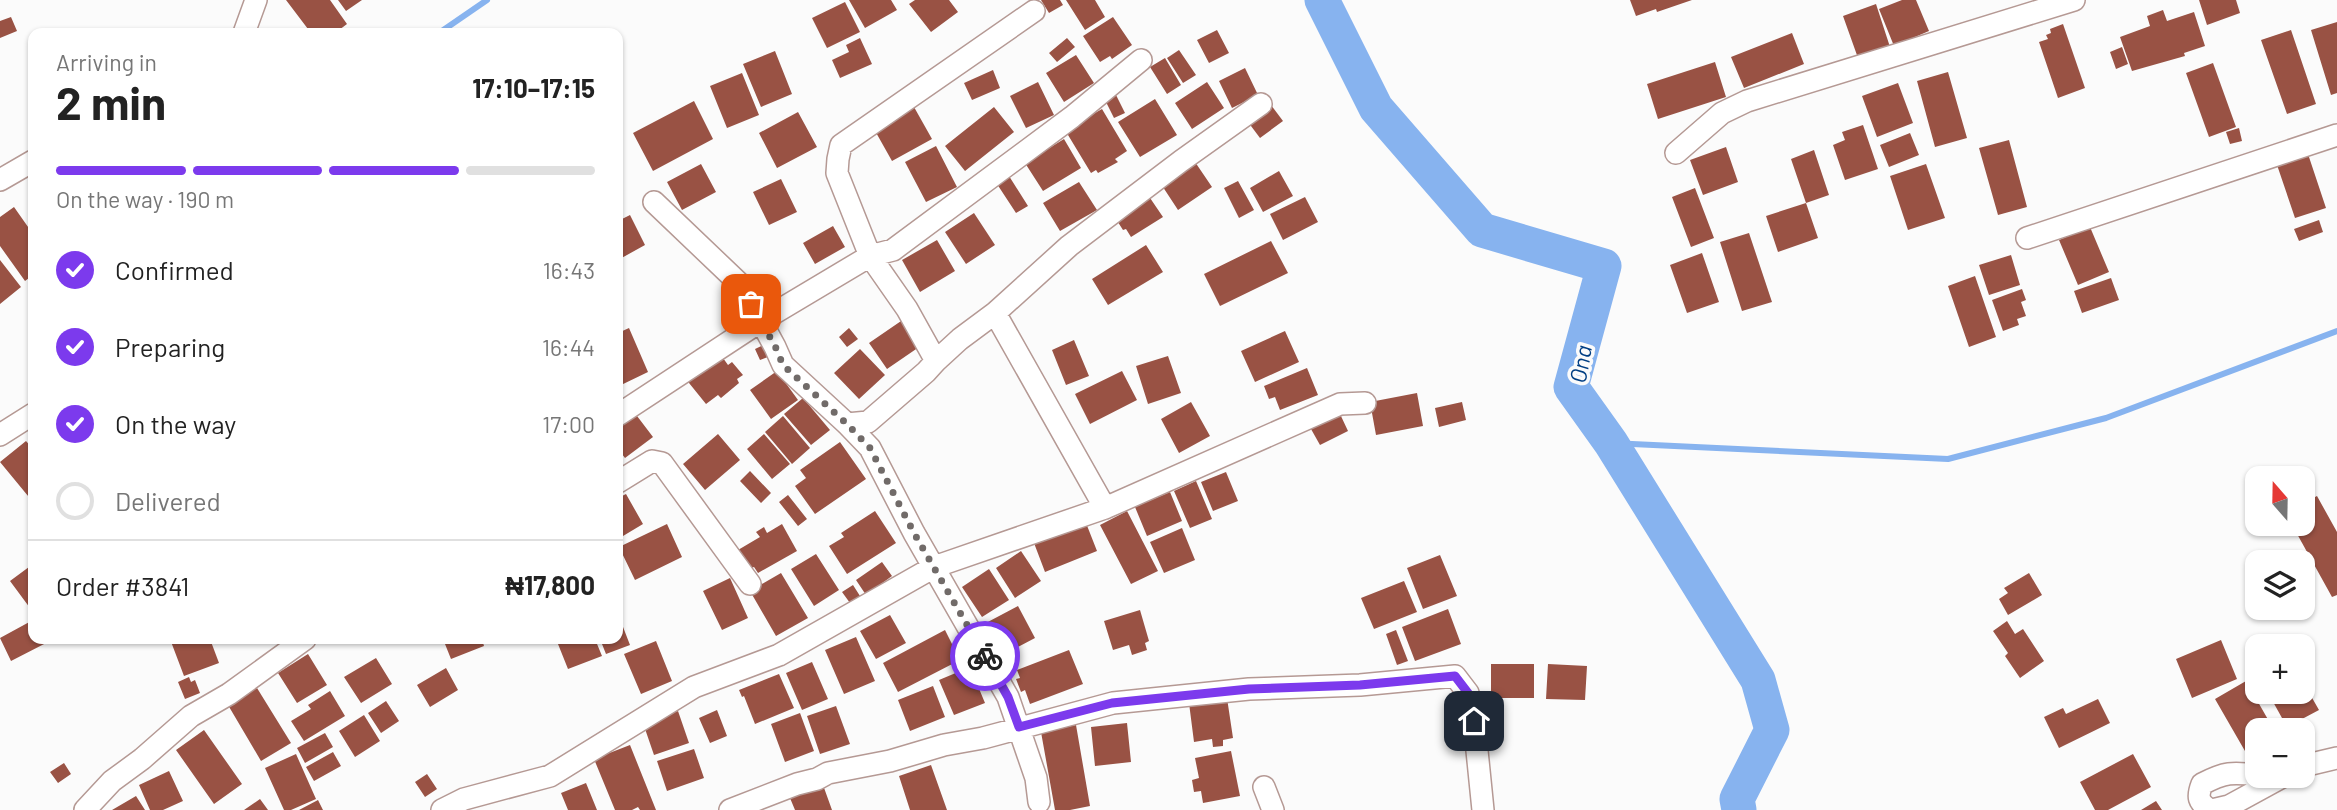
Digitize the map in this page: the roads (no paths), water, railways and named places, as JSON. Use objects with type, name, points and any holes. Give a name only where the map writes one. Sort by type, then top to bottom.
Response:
[{"type":"street","points":[[246,28],[256,0]]},
{"type":"street","points":[[1676,153],[1722,113],[1747,102],[2024,8],[2074,0]]},
{"type":"street","points":[[936,361],[906,309],[870,256],[837,173],[841,145],[1034,10]]},
{"type":"street","points":[[623,412],[761,321],[870,256],[893,250],[1072,117],[1141,60]]},
{"type":"street","points":[[847,424],[868,422],[1069,246],[1261,104]]},
{"type":"street","points":[[2026,238],[2337,135]]},
{"type":"street","points":[[0,180],[28,164]]},
{"type":"street","points":[[654,202],[742,286],[783,365],[870,448],[1008,697],[1036,778],[1039,802]]},
{"type":"street","points":[[995,313],[1105,508]]},
{"type":"street","points":[[442,810],[550,776],[694,687],[779,655],[934,567],[1105,508],[1340,404],[1364,403]]},
{"type":"street","points":[[0,435],[28,417]]},
{"type":"street","points":[[623,479],[652,461],[663,463],[751,584]]},
{"type":"street","points":[[85,810],[112,781],[191,716],[229,694],[298,644]]},
{"type":"street","points":[[730,810],[828,773],[890,761],[1112,703],[1249,689],[1360,685],[1455,676],[1468,693],[1472,712],[1483,810]]},
{"type":"street","points":[[2315,763],[2337,758]]},
{"type":"street","points":[[2245,772],[2229,772],[2202,784],[2198,795],[2200,803],[2211,810],[2229,806],[2255,788]]},
{"type":"street","points":[[1264,787],[1273,810]]},
{"type":"waterway","points":[[446,28],[487,0]]},
{"type":"waterway","name":"Ona","points":[[1322,0],[1376,108],[1482,230],[1604,266],[1571,387],[1611,443],[1758,680],[1772,730],[1737,799],[1739,810]]},
{"type":"waterway","points":[[1611,443],[1948,459],[2106,418],[2337,331]]}]
